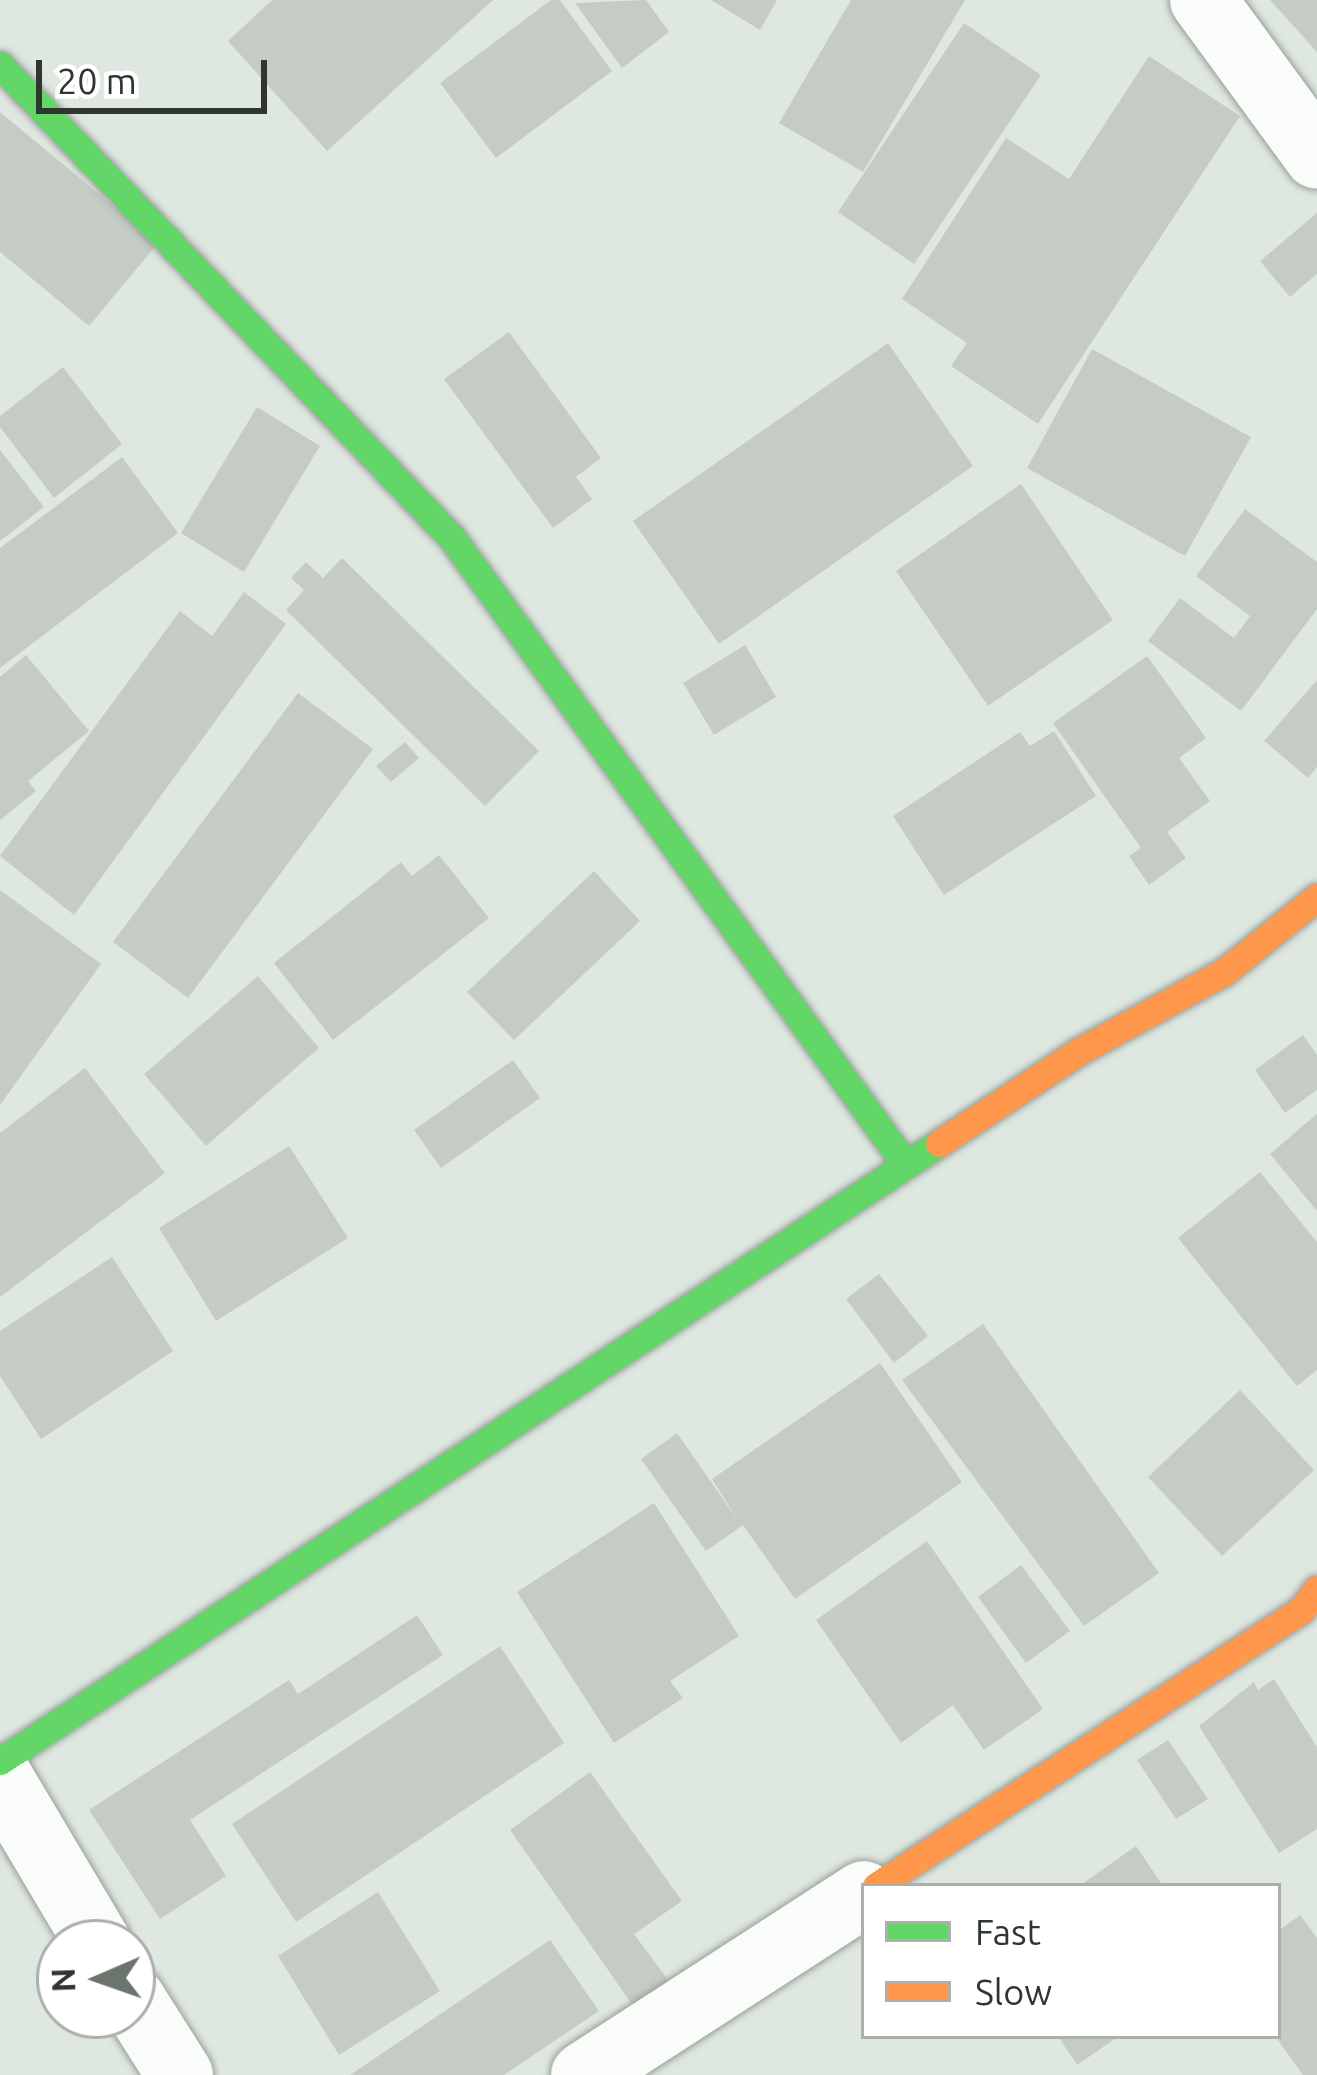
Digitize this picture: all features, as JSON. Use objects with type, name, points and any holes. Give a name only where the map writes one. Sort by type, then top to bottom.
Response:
[{"type":"street","points":[[1203,0],[1317,156]]},
{"type":"street","points":[[0,65],[452,538],[906,1165]]},
{"type":"street","points":[[0,1761],[1079,1052],[1225,971],[1317,897]]},
{"type":"street","points":[[881,1883],[1301,1610],[1317,1589]]},
{"type":"street","points":[[0,1778],[84,1919]]},
{"type":"street","points":[[584,2075],[861,1896]]},
{"type":"street","points":[[156,2037],[180,2075]]},
{"type":"building","points":[[272,0],[493,0],[327,151],[228,41]]},
{"type":"building","points":[[551,0],[560,0],[612,71],[496,158],[440,83]]},
{"type":"building","points":[[646,0],[669,32],[622,68],[575,3]]},
{"type":"building","points":[[711,0],[777,0],[760,30]]},
{"type":"building","points":[[851,0],[965,0],[863,172],[779,123]]},
{"type":"building","points":[[1270,0],[1317,0],[1317,52]]},
{"type":"building","points":[[964,23],[1041,75],[914,264],[838,212]]},
{"type":"building","points":[[1149,56],[1240,116],[1038,424],[951,366],[967,343],[902,299],[1006,138],[1069,179]]},
{"type":"building","points":[[0,112],[158,243],[89,326],[0,252]]},
{"type":"building","points":[[1317,213],[1317,274],[1290,297],[1260,261]]},
{"type":"building","points":[[509,332],[601,458],[576,477],[592,499],[553,528],[444,379]]},
{"type":"building","points":[[888,343],[973,466],[719,644],[633,521]]},
{"type":"building","points":[[1092,349],[1251,437],[1185,556],[1027,468]]},
{"type":"building","points":[[63,367],[122,444],[54,498],[0,427],[0,416]]},
{"type":"building","points":[[257,407],[320,446],[244,572],[181,533]]},
{"type":"building","points":[[0,450],[44,507],[0,541]]},
{"type":"building","points":[[122,457],[178,533],[0,668],[0,548]]},
{"type":"building","points":[[1021,484],[1113,620],[988,706],[896,571]]},
{"type":"building","points":[[1245,509],[1317,562],[1317,609],[1241,711],[1148,641],[1180,598],[1234,638],[1250,616],[1196,576]]},
{"type":"building","points":[[342,558],[539,751],[485,806],[286,610],[304,590],[291,578],[306,562],[323,578]]},
{"type":"building","points":[[244,592],[286,624],[74,915],[0,856],[180,611],[212,636]]},
{"type":"building","points":[[745,645],[776,697],[714,735],[683,683]]},
{"type":"building","points":[[26,655],[89,731],[28,781],[36,791],[0,820],[0,677]]},
{"type":"building","points":[[1147,656],[1206,738],[1179,758],[1210,801],[1167,832],[1186,858],[1149,885],[1129,856],[1141,848],[1053,723]]},
{"type":"building","points":[[1317,680],[1317,767],[1308,778],[1264,741]]},
{"type":"building","points":[[298,693],[373,749],[188,998],[113,942]]},
{"type":"building","points":[[1054,731],[1096,796],[944,895],[893,816],[1020,732],[1030,746]]},
{"type":"building","points":[[405,742],[419,758],[391,782],[376,766]]},
{"type":"building","points":[[439,855],[489,918],[333,1040],[274,963],[401,862],[412,876]]},
{"type":"building","points":[[594,871],[640,921],[514,1040],[467,992]]},
{"type":"building","points":[[0,890],[101,964],[0,1105]]},
{"type":"building","points":[[258,976],[319,1048],[206,1146],[144,1074]]},
{"type":"building","points":[[1303,1035],[1317,1055],[1317,1090],[1285,1113],[1255,1070]]},
{"type":"building","points":[[513,1060],[540,1098],[441,1168],[414,1130]]},
{"type":"building","points":[[85,1068],[165,1173],[0,1297],[0,1133]]},
{"type":"building","points":[[1317,1114],[1317,1211],[1270,1154]]},
{"type":"building","points":[[289,1146],[348,1238],[216,1321],[159,1228]]},
{"type":"building","points":[[1260,1172],[1317,1242],[1317,1370],[1297,1386],[1178,1238]]},
{"type":"building","points":[[112,1257],[173,1351],[41,1439],[0,1376],[0,1331]]},
{"type":"building","points":[[879,1274],[928,1336],[894,1363],[846,1299]]},
{"type":"building","points":[[983,1324],[1159,1573],[1084,1626],[902,1380]]},
{"type":"building","points":[[880,1363],[962,1482],[795,1599],[743,1525],[706,1551],[641,1459],[677,1433],[739,1522],[712,1479]]},
{"type":"building","points":[[1240,1390],[1314,1470],[1222,1556],[1148,1477]]},
{"type":"building","points":[[654,1503],[739,1636],[670,1681],[683,1698],[614,1743],[517,1592]]},
{"type":"building","points":[[927,1541],[1043,1709],[984,1750],[953,1705],[901,1743],[816,1620]]},
{"type":"building","points":[[1021,1565],[1070,1631],[1026,1663],[978,1597]]},
{"type":"building","points":[[417,1615],[443,1655],[190,1820],[226,1876],[160,1919],[89,1810],[289,1680],[298,1694]]},
{"type":"building","points":[[500,1646],[564,1743],[296,1922],[232,1824]]},
{"type":"building","points":[[1274,1679],[1317,1747],[1317,1829],[1279,1853],[1199,1726],[1254,1682],[1258,1690]]},
{"type":"building","points":[[1168,1740],[1208,1799],[1176,1819],[1137,1760]]},
{"type":"building","points":[[590,1772],[682,1901],[634,1934],[671,1984],[636,2010],[510,1830]]},
{"type":"building","points":[[1136,1846],[1161,1883],[1083,1883]]},
{"type":"building","points":[[378,1892],[440,1991],[339,2055],[278,1956]]},
{"type":"building","points":[[1300,1915],[1317,1938],[1317,2075],[1303,2075],[1277,2039],[1281,2039],[1281,1929]]},
{"type":"building","points":[[550,1940],[599,2011],[504,2075],[350,2075]]},
{"type":"building","points":[[1060,2039],[1115,2039],[1077,2065]]},
{"type":"traffic: fast","points":[[0,65],[452,538],[906,1165]]},
{"type":"traffic: fast","points":[[0,1761],[939,1143]]},
{"type":"traffic: slow","points":[[939,1143],[1079,1051],[1225,971],[1317,897]]},
{"type":"traffic: slow","points":[[881,1883],[1301,1610],[1317,1589]]}]
